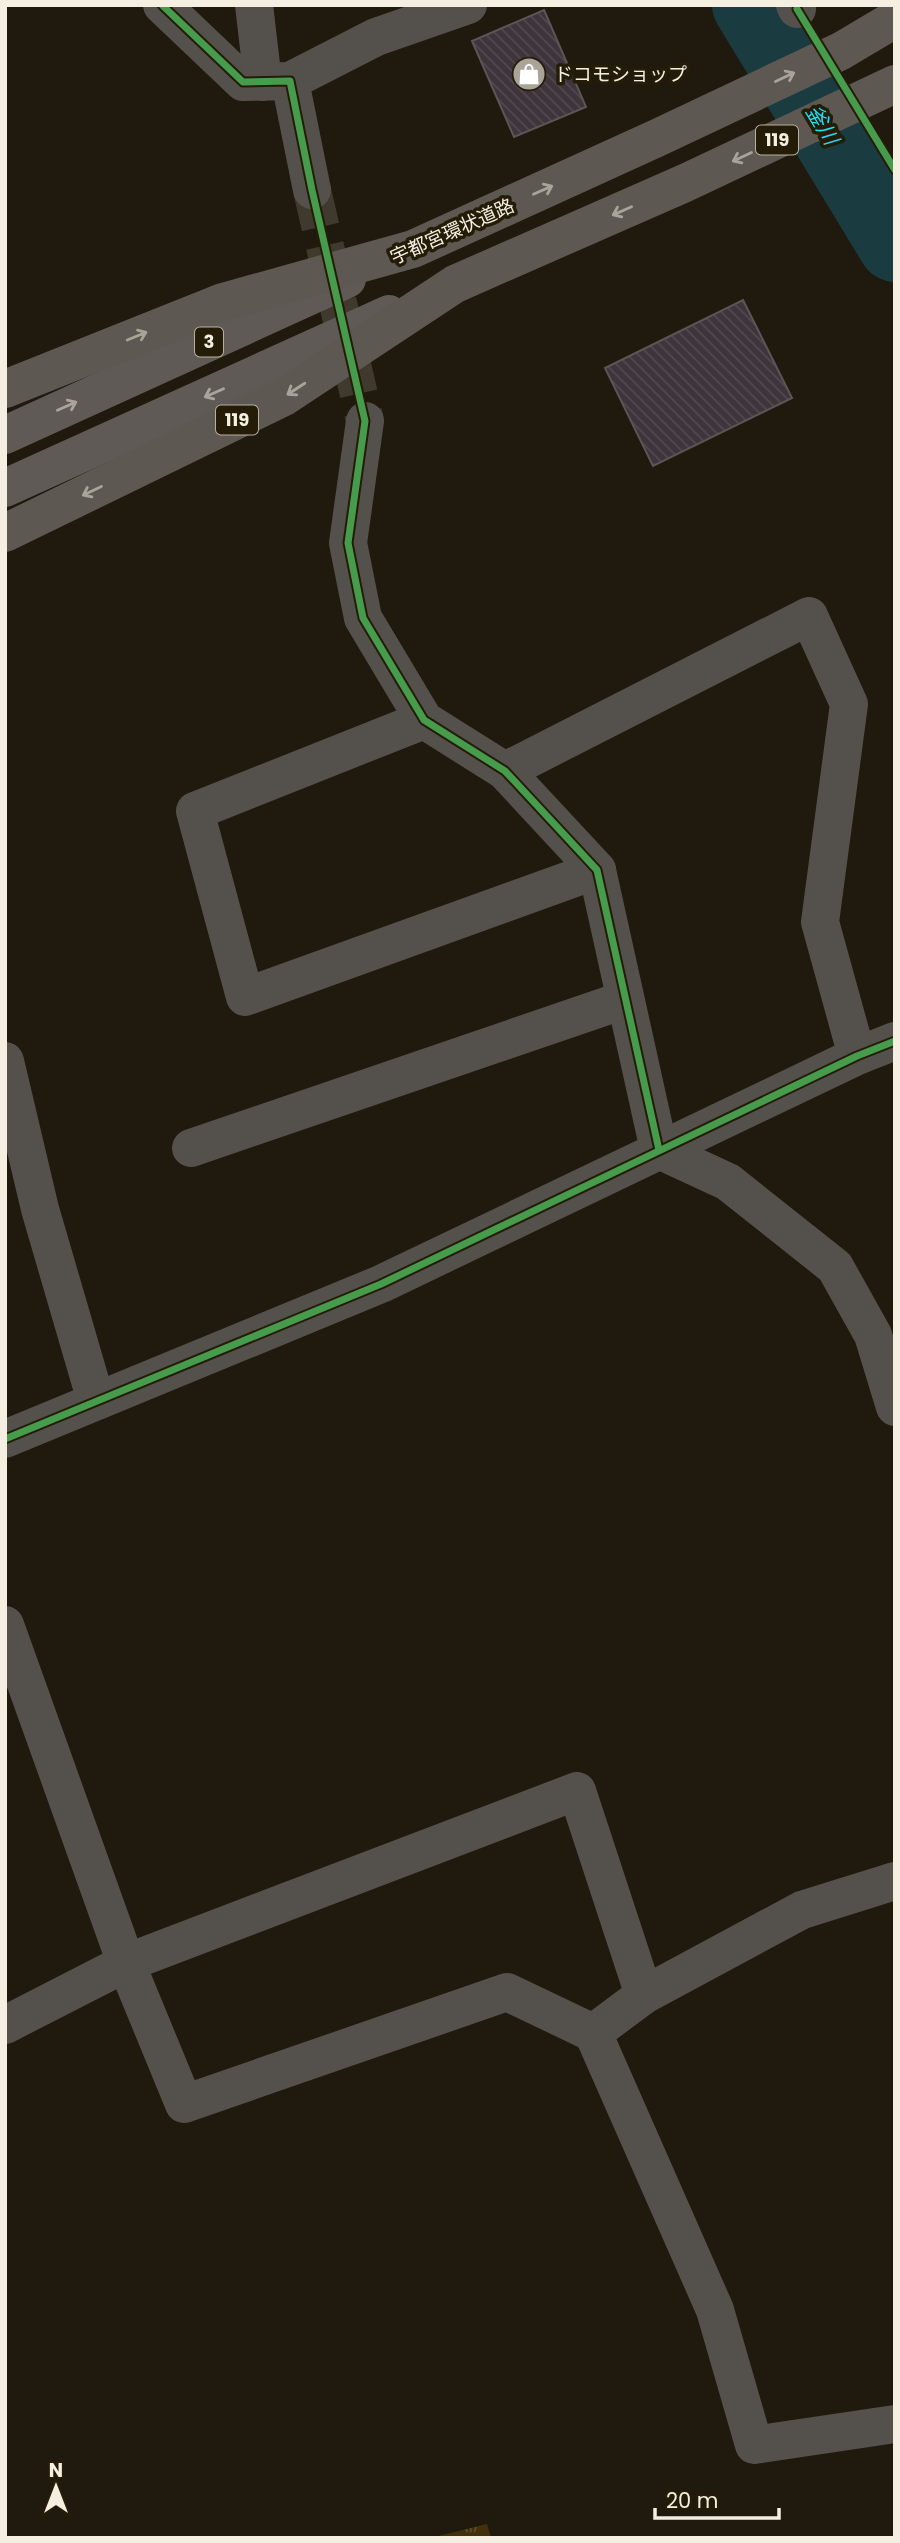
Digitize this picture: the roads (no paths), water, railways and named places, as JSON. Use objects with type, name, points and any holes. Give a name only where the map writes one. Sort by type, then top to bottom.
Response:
[{"type":"highway","points":[[841,51],[895,6]]},
{"type":"highway","name":"宇都宮環状道路","points":[[414,249],[841,51],[895,19]]},
{"type":"highway","name":"119","points":[[5,533],[285,397],[455,284],[685,183],[882,90]]},
{"type":"highway","points":[[5,389],[223,302],[414,249]]},
{"type":"main road","name":"宇都宮環状道路","points":[[5,435],[414,249]]},
{"type":"main road","points":[[5,488],[455,284]]},
{"type":"street","points":[[162,5],[243,82],[277,81],[376,37],[468,5]]},
{"type":"street","points":[[254,5],[312,190]]},
{"type":"street","points":[[365,421],[348,543],[363,618],[424,720],[505,771],[597,870],[659,1150]]},
{"type":"street","points":[[505,771],[809,616],[849,704],[820,922],[857,1056]]},
{"type":"street","points":[[424,720],[195,811],[245,997],[597,870]]},
{"type":"street","points":[[191,1148],[624,1000]]},
{"type":"street","points":[[5,1438],[381,1284],[857,1056],[895,1041]]},
{"type":"street","points":[[5,1061],[40,1209],[96,1401]]},
{"type":"street","points":[[659,1150],[728,1182],[835,1267],[873,1335],[895,1407]]},
{"type":"street","points":[[5,1625],[126,1963],[184,2104],[507,1992],[593,2033],[715,2310],[754,2445],[895,2424]]},
{"type":"street","points":[[5,2025],[126,1963],[577,1791],[644,1995]]},
{"type":"street","points":[[593,2033],[644,1995],[802,1910],[895,1881]]},
{"type":"water","points":[[718,5],[775,5],[785,22],[740,45]]},
{"type":"water","points":[[868,163],[895,208],[895,281],[831,179]]},
{"type":"waterway","name":"釜川","points":[[749,5],[895,245]]},
{"type":"tunnel","points":[[312,190],[365,421]]},
{"type":"place","name":"ドコモショップ","points":[[529,74]]}]
